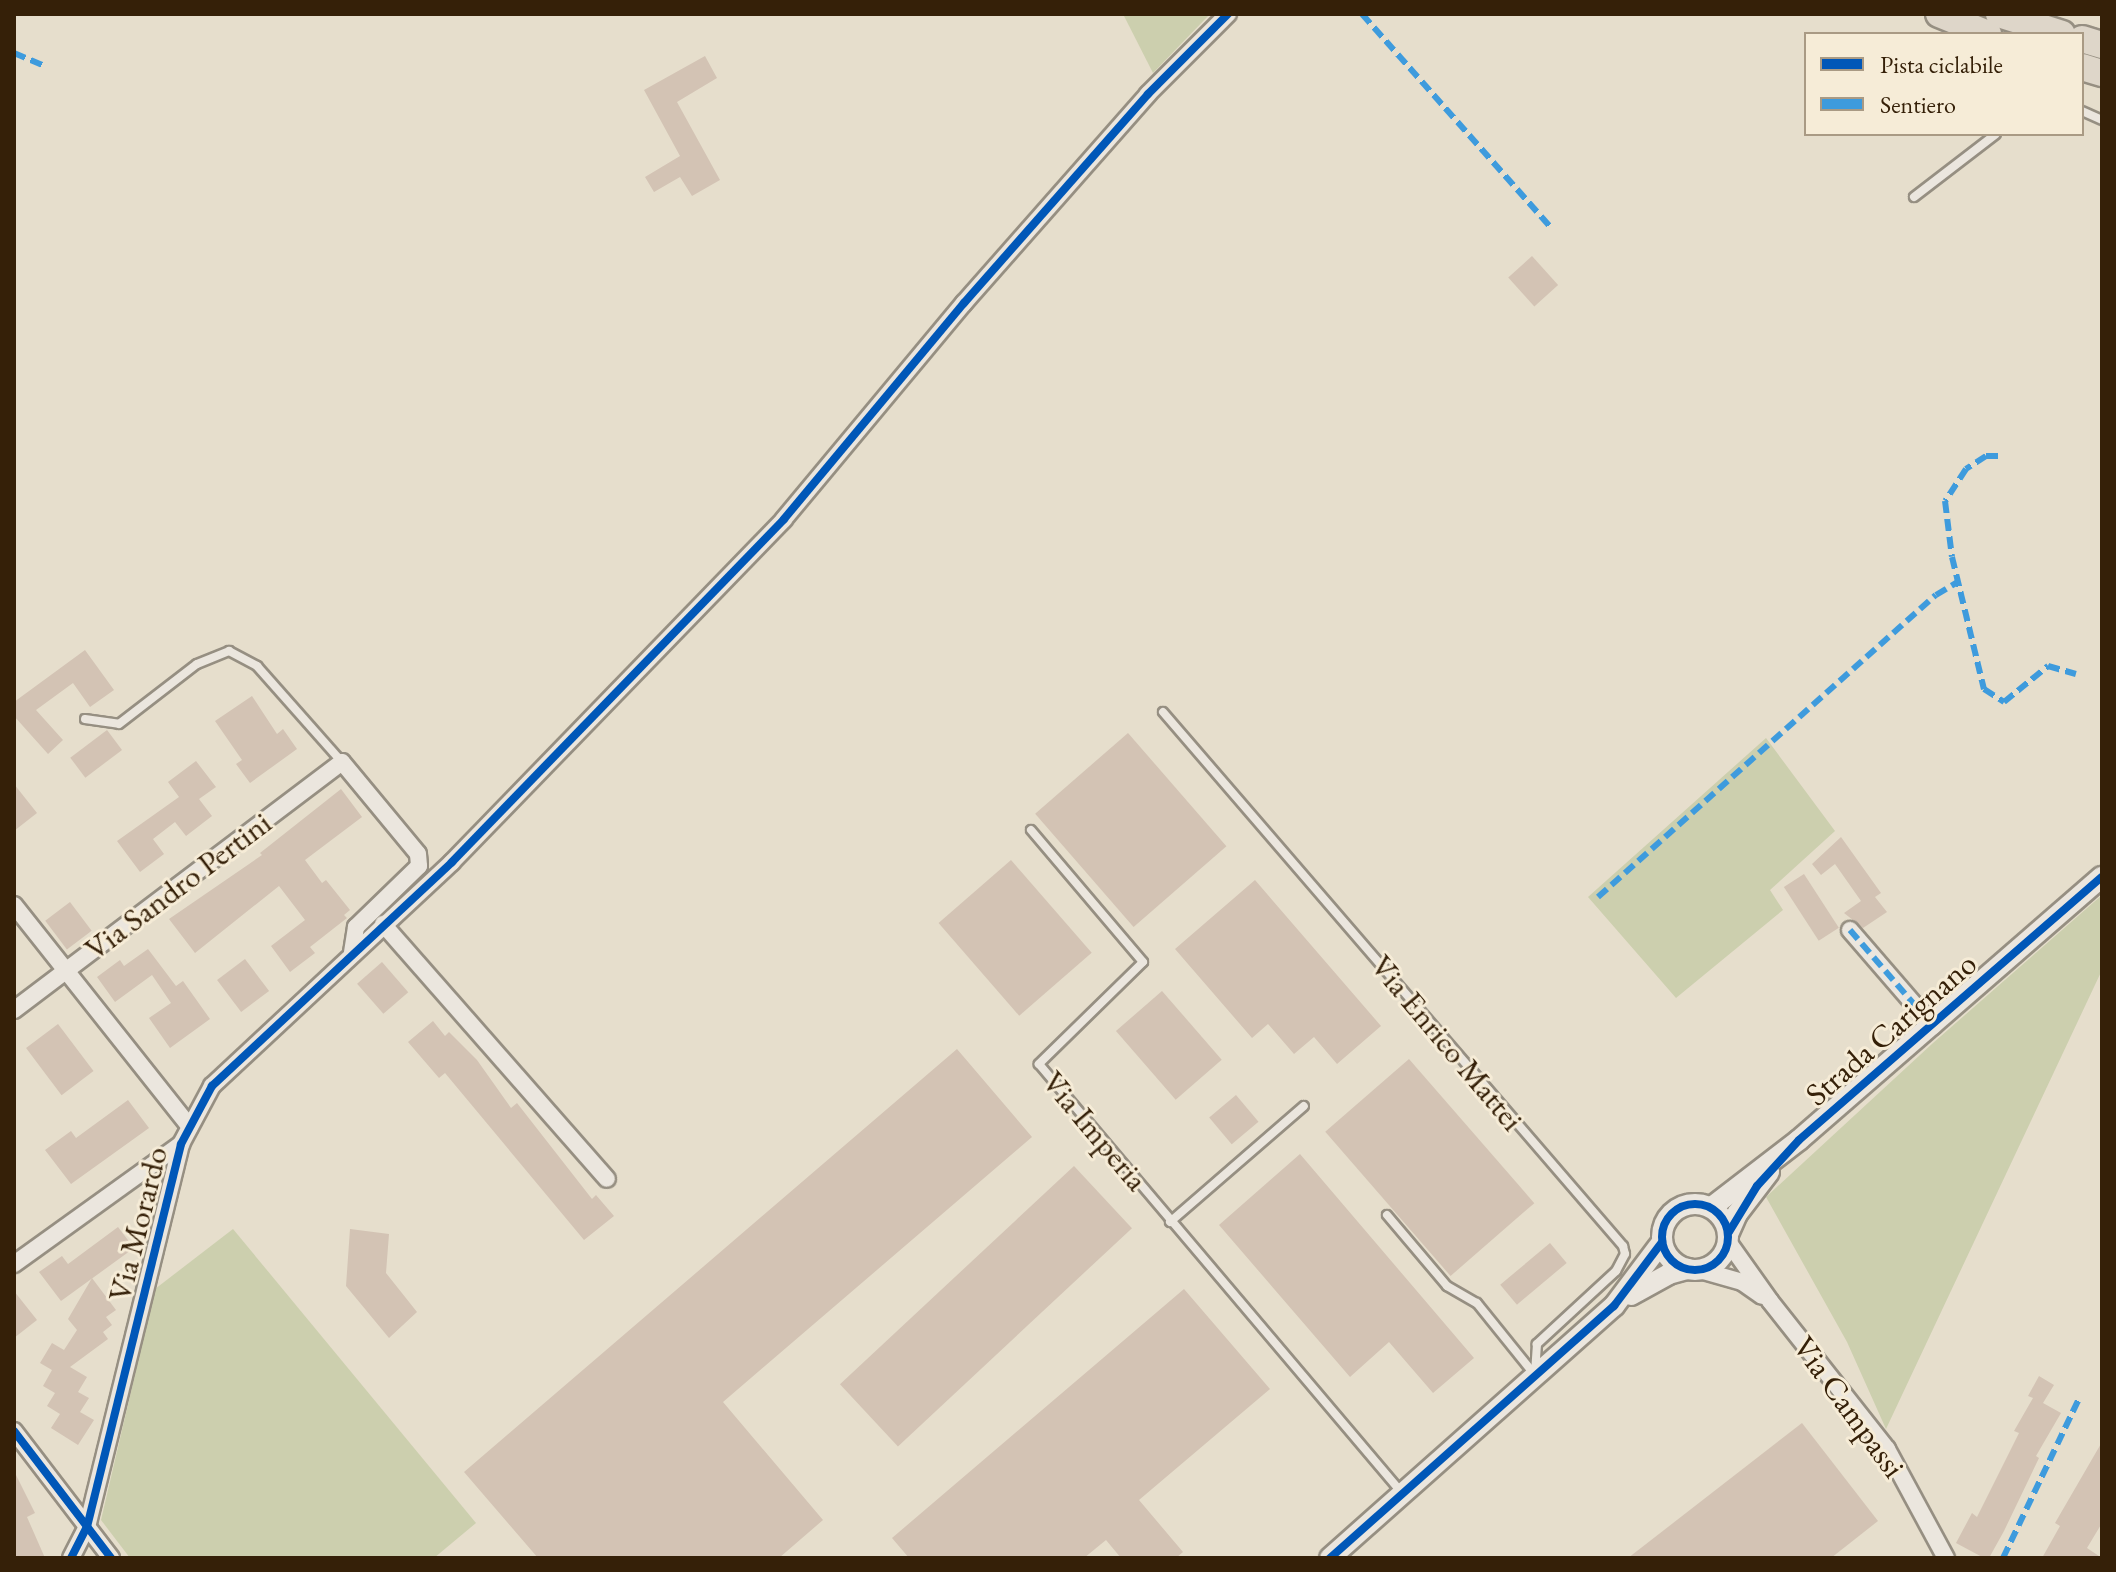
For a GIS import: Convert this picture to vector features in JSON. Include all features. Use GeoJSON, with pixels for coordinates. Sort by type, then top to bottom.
{"type":"FeatureCollection","features":[{"type":"Feature","properties":{"kind":"main road"},"geometry":{"type":"LineString","coordinates":[[1939,14],[1983,32]]}},
{"type":"Feature","properties":{"kind":"main road"},"geometry":{"type":"LineString","coordinates":[[1999,14],[2056,32]]}},
{"type":"Feature","properties":{"kind":"street","name":"Via Morardo"},"geometry":{"type":"LineString","coordinates":[[71,1558],[87,1527],[181,1144],[212,1086],[452,862],[784,519],[964,303],[1148,94],[1228,14]]}},
{"type":"Feature","properties":{"kind":"street","name":"Via Morardo"},"geometry":{"type":"LineString","coordinates":[[342,762],[418,854],[419,866],[356,927],[352,953]]}},
{"type":"Feature","properties":{"kind":"street","name":"Via Sandro Pertini"},"geometry":{"type":"LineString","coordinates":[[14,1010],[342,762]]}},
{"type":"Feature","properties":{"kind":"street","name":"Strada Carignano"},"geometry":{"type":"LineString","coordinates":[[1712,1207],[1799,1140],[2102,877]]}},
{"type":"Feature","properties":{"kind":"street"},"geometry":{"type":"LineString","coordinates":[[14,905],[190,1127]]}},
{"type":"Feature","properties":{"kind":"street"},"geometry":{"type":"LineString","coordinates":[[383,924],[607,1179]]}},
{"type":"Feature","properties":{"kind":"street"},"geometry":{"type":"LineString","coordinates":[[1850,930],[1933,1026]]}},
{"type":"Feature","properties":{"kind":"street","name":"Strada Carignano"},"geometry":{"type":"LineString","coordinates":[[1729,1238],[1757,1186],[1799,1140]]}},
{"type":"Feature","properties":{"kind":"street"},"geometry":{"type":"LineString","coordinates":[[14,1264],[181,1144]]}},
{"type":"Feature","properties":{"kind":"street"},"geometry":{"type":"LineString","coordinates":[[1330,1558],[1614,1306],[1669,1274],[1712,1266],[1729,1238],[1722,1216],[1712,1207],[1694,1203],[1677,1208],[1667,1218],[1662,1242],[1614,1306]]}},
{"type":"Feature","properties":{"kind":"street","name":"Via Campassi"},"geometry":{"type":"LineString","coordinates":[[1729,1238],[1770,1301],[1887,1449],[1946,1558]]}},
{"type":"Feature","properties":{"kind":"street"},"geometry":{"type":"LineString","coordinates":[[1662,1242],[1668,1257],[1693,1270]]}},
{"type":"Feature","properties":{"kind":"street","name":"Via Campassi"},"geometry":{"type":"LineString","coordinates":[[1693,1270],[1742,1282],[1770,1301]]}},
{"type":"Feature","properties":{"kind":"street"},"geometry":{"type":"LineString","coordinates":[[14,1431],[111,1558]]}},
{"type":"Feature","properties":{"kind":"lane"},"geometry":{"type":"LineString","coordinates":[[1914,197],[1993,136]]}},
{"type":"Feature","properties":{"kind":"lane"},"geometry":{"type":"LineString","coordinates":[[85,719],[119,724],[197,664],[229,651],[257,666],[342,762]]}},
{"type":"Feature","properties":{"kind":"lane","name":"Via Enrico Mattei"},"geometry":{"type":"LineString","coordinates":[[1163,712],[1623,1246],[1625,1254],[1616,1271],[1537,1344],[1535,1375]]}},
{"type":"Feature","properties":{"kind":"lane","name":"Via Imperia"},"geometry":{"type":"LineString","coordinates":[[1031,830],[1143,962],[1039,1064],[1402,1493]]}},
{"type":"Feature","properties":{"kind":"lane","name":"Via Imperia"},"geometry":{"type":"LineString","coordinates":[[1170,1222],[1304,1106]]}},
{"type":"Feature","properties":{"kind":"lane"},"geometry":{"type":"LineString","coordinates":[[1387,1215],[1447,1286],[1477,1303],[1535,1375]]}},
{"type":"Feature","properties":{"kind":"green space"},"geometry":{"type":"Polygon","coordinates":[[[1123,14],[1210,14],[1153,73],[1123,14]]]}},
{"type":"Feature","properties":{"kind":"green space"},"geometry":{"type":"Polygon","coordinates":[[[1766,738],[1835,831],[1770,890],[1783,910],[1676,998],[1588,897],[1766,738]]]}},
{"type":"Feature","properties":{"kind":"green space"},"geometry":{"type":"Polygon","coordinates":[[[2102,895],[2102,970],[1886,1429],[1847,1342],[1766,1197],[1933,1043],[2102,895]]]}},
{"type":"Feature","properties":{"kind":"green space"},"geometry":{"type":"Polygon","coordinates":[[[233,1229],[476,1523],[434,1558],[130,1558],[101,1520],[155,1289],[233,1229]]]}},
{"type":"Feature","properties":{"kind":"building"},"geometry":{"type":"Polygon","coordinates":[[[705,56],[717,78],[677,102],[720,180],[692,196],[680,177],[654,192],[645,177],[680,156],[644,90],[705,56]]]}},
{"type":"Feature","properties":{"kind":"building"},"geometry":{"type":"Polygon","coordinates":[[[1532,256],[1558,285],[1534,306],[1508,277],[1532,256]]]}},
{"type":"Feature","properties":{"kind":"building"},"geometry":{"type":"Polygon","coordinates":[[[85,650],[114,690],[90,707],[73,683],[36,710],[63,740],[48,754],[14,716],[14,702],[85,650]]]}},
{"type":"Feature","properties":{"kind":"building"},"geometry":{"type":"Polygon","coordinates":[[[252,696],[277,734],[283,729],[297,749],[250,783],[236,764],[242,760],[215,721],[252,696]]]}},
{"type":"Feature","properties":{"kind":"building"},"geometry":{"type":"Polygon","coordinates":[[[107,730],[122,750],[85,778],[70,758],[107,730]]]}},
{"type":"Feature","properties":{"kind":"building"},"geometry":{"type":"Polygon","coordinates":[[[1128,733],[1226,846],[1134,927],[1035,814],[1128,733]]]}},
{"type":"Feature","properties":{"kind":"building"},"geometry":{"type":"Polygon","coordinates":[[[196,761],[216,787],[199,799],[212,816],[186,836],[175,822],[153,839],[164,854],[140,872],[117,841],[179,797],[168,782],[196,761]]]}},
{"type":"Feature","properties":{"kind":"building"},"geometry":{"type":"Polygon","coordinates":[[[14,784],[37,813],[14,831],[14,784]]]}},
{"type":"Feature","properties":{"kind":"building"},"geometry":{"type":"Polygon","coordinates":[[[341,789],[362,817],[305,860],[322,883],[326,880],[350,910],[344,915],[347,918],[310,947],[315,953],[290,972],[271,946],[305,920],[279,886],[195,953],[169,919],[262,855],[260,853],[341,789]]]}},
{"type":"Feature","properties":{"kind":"building"},"geometry":{"type":"Polygon","coordinates":[[[1841,837],[1881,893],[1875,897],[1887,912],[1863,928],[1844,913],[1861,901],[1835,864],[1821,875],[1812,864],[1841,837]]]}},
{"type":"Feature","properties":{"kind":"building"},"geometry":{"type":"Polygon","coordinates":[[[1011,860],[1092,953],[1019,1016],[939,923],[1011,860]]]}},
{"type":"Feature","properties":{"kind":"building"},"geometry":{"type":"Polygon","coordinates":[[[1804,874],[1839,928],[1819,941],[1784,887],[1804,874]]]}},
{"type":"Feature","properties":{"kind":"building"},"geometry":{"type":"Polygon","coordinates":[[[1255,880],[1381,1026],[1337,1064],[1314,1037],[1294,1054],[1268,1024],[1252,1038],[1175,949],[1255,880]]]}},
{"type":"Feature","properties":{"kind":"building"},"geometry":{"type":"Polygon","coordinates":[[[70,902],[92,931],[67,949],[45,921],[70,902]]]}},
{"type":"Feature","properties":{"kind":"building"},"geometry":{"type":"Polygon","coordinates":[[[148,949],[176,986],[183,981],[210,1019],[170,1048],[149,1018],[171,1003],[152,975],[115,1002],[97,977],[120,960],[124,966],[148,949]]]}},
{"type":"Feature","properties":{"kind":"building"},"geometry":{"type":"Polygon","coordinates":[[[245,959],[269,991],[241,1012],[217,980],[245,959]]]}},
{"type":"Feature","properties":{"kind":"building"},"geometry":{"type":"Polygon","coordinates":[[[382,962],[408,992],[383,1014],[357,984],[382,962]]]}},
{"type":"Feature","properties":{"kind":"building"},"geometry":{"type":"Polygon","coordinates":[[[1162,991],[1222,1060],[1176,1100],[1116,1031],[1162,991]]]}},
{"type":"Feature","properties":{"kind":"building"},"geometry":{"type":"Polygon","coordinates":[[[433,1021],[445,1036],[449,1032],[477,1060],[511,1108],[517,1103],[592,1199],[596,1195],[614,1216],[584,1240],[445,1073],[439,1078],[408,1042],[433,1021]]]}},
{"type":"Feature","properties":{"kind":"building"},"geometry":{"type":"Polygon","coordinates":[[[58,1024],[94,1071],[62,1095],[26,1048],[58,1024]]]}},
{"type":"Feature","properties":{"kind":"building"},"geometry":{"type":"Polygon","coordinates":[[[957,1049],[1032,1137],[723,1402],[823,1520],[779,1558],[538,1558],[464,1472],[957,1049]]]}},
{"type":"Feature","properties":{"kind":"building"},"geometry":{"type":"Polygon","coordinates":[[[1409,1059],[1534,1203],[1451,1276],[1325,1132],[1409,1059]]]}},
{"type":"Feature","properties":{"kind":"building"},"geometry":{"type":"Polygon","coordinates":[[[1236,1095],[1258,1122],[1232,1144],[1209,1117],[1236,1095]]]}},
{"type":"Feature","properties":{"kind":"building"},"geometry":{"type":"Polygon","coordinates":[[[128,1100],[149,1128],[71,1184],[45,1150],[71,1131],[76,1138],[128,1100]]]}},
{"type":"Feature","properties":{"kind":"building"},"geometry":{"type":"Polygon","coordinates":[[[1300,1154],[1474,1358],[1433,1393],[1389,1342],[1350,1377],[1219,1225],[1300,1154]]]}},
{"type":"Feature","properties":{"kind":"building"},"geometry":{"type":"Polygon","coordinates":[[[1074,1166],[1132,1228],[898,1446],[840,1384],[1074,1166]]]}},
{"type":"Feature","properties":{"kind":"building"},"geometry":{"type":"Polygon","coordinates":[[[118,1227],[134,1248],[61,1301],[39,1272],[62,1256],[68,1264],[118,1227]]]}},
{"type":"Feature","properties":{"kind":"building"},"geometry":{"type":"Polygon","coordinates":[[[350,1229],[389,1234],[386,1273],[417,1312],[389,1338],[346,1286],[350,1229]]]}},
{"type":"Feature","properties":{"kind":"building"},"geometry":{"type":"Polygon","coordinates":[[[1550,1243],[1567,1263],[1517,1305],[1500,1285],[1550,1243]]]}},
{"type":"Feature","properties":{"kind":"building"},"geometry":{"type":"Polygon","coordinates":[[[92,1278],[116,1310],[106,1317],[112,1325],[103,1332],[108,1339],[70,1367],[87,1377],[78,1392],[89,1398],[80,1412],[94,1420],[78,1445],[51,1428],[60,1414],[47,1406],[55,1393],[43,1386],[52,1370],[40,1363],[52,1343],[64,1350],[77,1330],[68,1319],[92,1278]]]}},
{"type":"Feature","properties":{"kind":"building"},"geometry":{"type":"Polygon","coordinates":[[[1184,1289],[1270,1389],[1139,1500],[1183,1552],[1176,1558],[1121,1558],[1106,1540],[1084,1558],[909,1558],[892,1538],[1184,1289]]]}},
{"type":"Feature","properties":{"kind":"building"},"geometry":{"type":"Polygon","coordinates":[[[14,1291],[37,1320],[14,1338],[14,1291]]]}},
{"type":"Feature","properties":{"kind":"building"},"geometry":{"type":"Polygon","coordinates":[[[2039,1376],[2054,1385],[2043,1403],[2061,1413],[2036,1456],[2039,1458],[2004,1531],[1989,1558],[1984,1558],[1956,1543],[1972,1513],[1977,1517],[2019,1433],[2014,1431],[2033,1398],[2028,1396],[2039,1376]]]}},
{"type":"Feature","properties":{"kind":"building"},"geometry":{"type":"Polygon","coordinates":[[[1802,1423],[1878,1521],[1831,1558],[1628,1558],[1802,1423]]]}},
{"type":"Feature","properties":{"kind":"building"},"geometry":{"type":"Polygon","coordinates":[[[2102,1442],[2102,1523],[2087,1548],[2102,1558],[2042,1558],[2060,1526],[2055,1523],[2102,1442]]]}},
{"type":"Feature","properties":{"kind":"building"},"geometry":{"type":"Polygon","coordinates":[[[14,1471],[35,1513],[27,1517],[45,1558],[14,1558],[14,1471]]]}},
{"type":"Feature","properties":{"kind":"marked path"},"geometry":{"type":"LineString","coordinates":[[1362,14],[1551,228]]}},
{"type":"Feature","properties":{"kind":"marked path"},"geometry":{"type":"LineString","coordinates":[[14,53],[45,66]]}},
{"type":"Feature","properties":{"kind":"marked path"},"geometry":{"type":"LineString","coordinates":[[1998,456],[1986,456],[1966,469],[1945,501],[1952,557],[1984,689],[2004,702],[2048,666],[2076,674]]}},
{"type":"Feature","properties":{"kind":"marked path"},"geometry":{"type":"LineString","coordinates":[[1598,897],[1936,595],[1958,582]]}},
{"type":"Feature","properties":{"kind":"marked path"},"geometry":{"type":"LineString","coordinates":[[1850,930],[1933,1026]]}},
{"type":"Feature","properties":{"kind":"marked path"},"geometry":{"type":"LineString","coordinates":[[2003,1558],[2079,1399]]}},
{"type":"Feature","properties":{"kind":"cycle path"},"geometry":{"type":"LineString","coordinates":[[71,1558],[87,1527],[181,1144],[212,1086],[452,862],[784,519],[964,303],[1148,94],[1228,14]]}},
{"type":"Feature","properties":{"kind":"cycle path"},"geometry":{"type":"LineString","coordinates":[[1729,1232],[1757,1186],[1799,1140],[2102,877]]}},
{"type":"Feature","properties":{"kind":"cycle path"},"geometry":{"type":"LineString","coordinates":[[1701,1204],[1719,1213],[1726,1224],[1728,1237],[1726,1250],[1719,1261],[1708,1268],[1689,1270],[1671,1261],[1664,1250],[1662,1231],[1671,1213],[1682,1206],[1701,1204]]}},
{"type":"Feature","properties":{"kind":"cycle path"},"geometry":{"type":"LineString","coordinates":[[1330,1558],[1614,1306],[1662,1242]]}},
{"type":"Feature","properties":{"kind":"cycle path"},"geometry":{"type":"LineString","coordinates":[[14,1431],[111,1558]]}}]}
